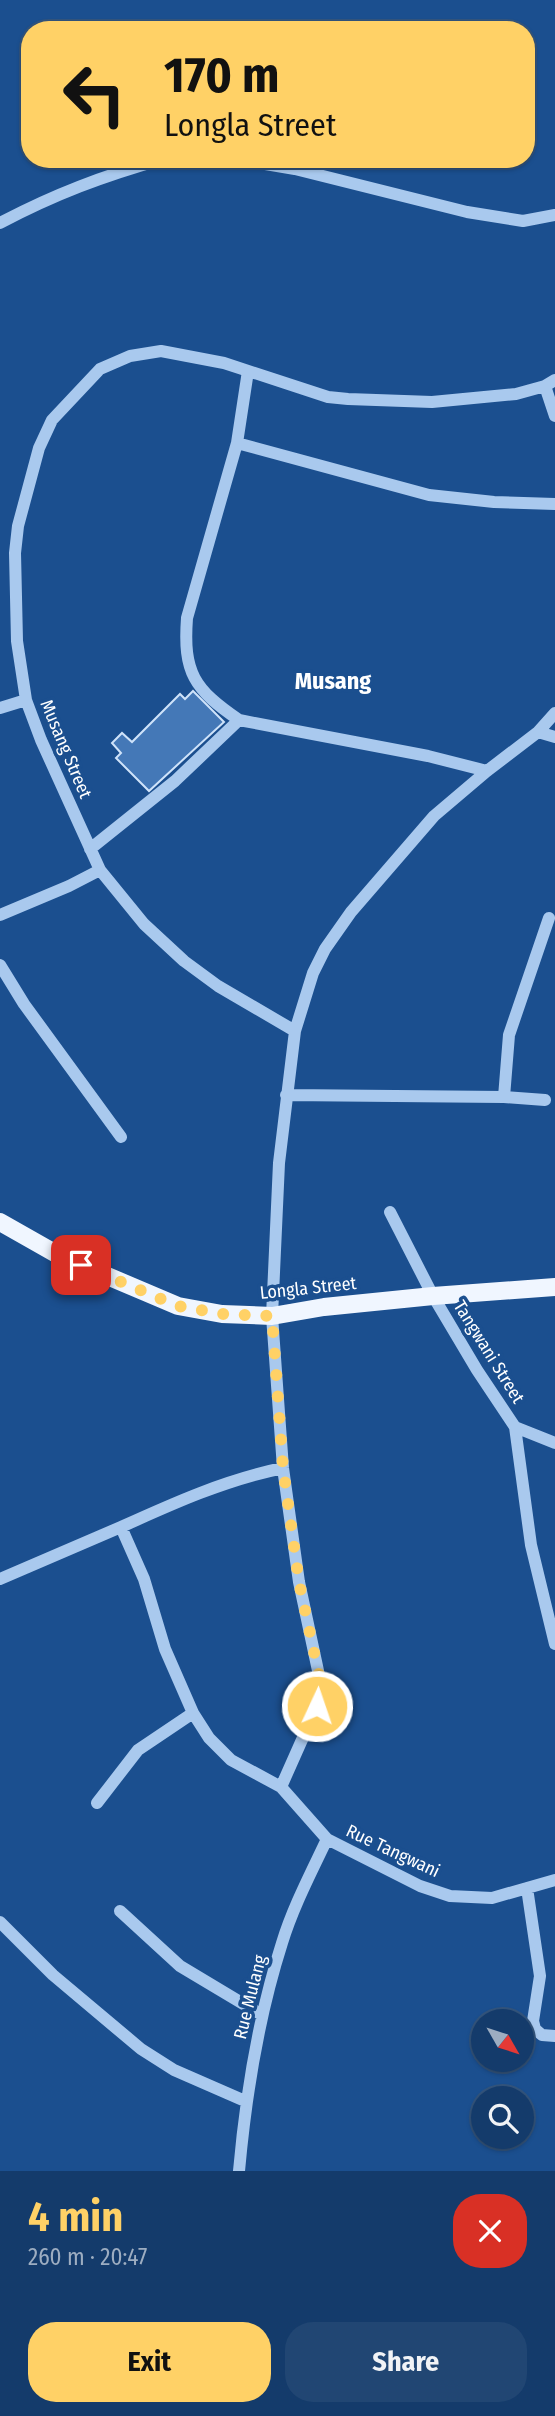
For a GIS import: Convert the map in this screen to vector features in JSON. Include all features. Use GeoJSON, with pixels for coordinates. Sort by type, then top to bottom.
{"type":"FeatureCollection","features":[{"type":"Feature","properties":{"kind":"main road","name":"Longla Street"},"geometry":{"type":"LineString","coordinates":[[0,1223],[60,1256],[178,1306],[222,1314],[272,1316],[324,1307],[555,1287]]}},
{"type":"Feature","properties":{"kind":"street"},"geometry":{"type":"LineString","coordinates":[[0,223],[62,192],[130,168]]}},
{"type":"Feature","properties":{"kind":"street"},"geometry":{"type":"LineString","coordinates":[[289,168],[467,212],[523,221],[555,215]]}},
{"type":"Feature","properties":{"kind":"street","name":"Musang Street"},"geometry":{"type":"LineString","coordinates":[[295,1031],[218,986],[184,961],[144,924],[100,870],[41,740],[26,700],[17,641],[15,552],[18,526],[39,448],[51,420],[100,369],[130,356],[161,351],[224,363],[328,397],[348,399],[432,402],[516,394],[550,383]]}},
{"type":"Feature","properties":{"kind":"street"},"geometry":{"type":"LineString","coordinates":[[248,371],[237,443],[187,618],[187,665],[195,682],[223,709],[239,720],[428,756],[487,771]]}},
{"type":"Feature","properties":{"kind":"street"},"geometry":{"type":"LineString","coordinates":[[550,383],[555,416]]}},
{"type":"Feature","properties":{"kind":"street"},"geometry":{"type":"LineString","coordinates":[[237,443],[429,495],[494,502],[555,504]]}},
{"type":"Feature","properties":{"kind":"street"},"geometry":{"type":"LineString","coordinates":[[0,708],[26,700]]}},
{"type":"Feature","properties":{"kind":"street"},"geometry":{"type":"LineString","coordinates":[[281,1787],[317,1706],[320,1680],[299,1582],[283,1468],[272,1316],[279,1163],[295,1031],[313,973],[325,949],[351,912],[434,816],[538,732],[555,713]]}},
{"type":"Feature","properties":{"kind":"street"},"geometry":{"type":"LineString","coordinates":[[90,849],[175,781],[239,720]]}},
{"type":"Feature","properties":{"kind":"street"},"geometry":{"type":"LineString","coordinates":[[538,732],[555,737]]}},
{"type":"Feature","properties":{"kind":"street"},"geometry":{"type":"LineString","coordinates":[[0,915],[100,870]]}},
{"type":"Feature","properties":{"kind":"street"},"geometry":{"type":"LineString","coordinates":[[504,1097],[509,1035],[548,918]]}},
{"type":"Feature","properties":{"kind":"street"},"geometry":{"type":"LineString","coordinates":[[0,965],[24,1004],[121,1137]]}},
{"type":"Feature","properties":{"kind":"street"},"geometry":{"type":"LineString","coordinates":[[286,1096],[504,1097],[545,1100]]}},
{"type":"Feature","properties":{"kind":"street","name":"Tangwani Street"},"geometry":{"type":"LineString","coordinates":[[390,1212],[433,1296],[515,1427],[531,1545],[555,1644]]}},
{"type":"Feature","properties":{"kind":"street"},"geometry":{"type":"LineString","coordinates":[[515,1427],[555,1443]]}},
{"type":"Feature","properties":{"kind":"street"},"geometry":{"type":"LineString","coordinates":[[0,1579],[200,1491],[253,1474],[283,1468]]}},
{"type":"Feature","properties":{"kind":"street"},"geometry":{"type":"LineString","coordinates":[[121,1527],[144,1579],[165,1649],[193,1713],[209,1738],[231,1759],[281,1787],[327,1839]]}},
{"type":"Feature","properties":{"kind":"street"},"geometry":{"type":"LineString","coordinates":[[97,1803],[138,1750],[193,1713]]}},
{"type":"Feature","properties":{"kind":"street","name":"Rue Tangwani"},"geometry":{"type":"LineString","coordinates":[[327,1839],[420,1886],[450,1896],[492,1898],[555,1880]]}},
{"type":"Feature","properties":{"kind":"street","name":"Rue Mulang"},"geometry":{"type":"LineString","coordinates":[[239,2171],[245,2101],[261,2015],[282,1941],[327,1839]]}},
{"type":"Feature","properties":{"kind":"street"},"geometry":{"type":"LineString","coordinates":[[527,1888],[540,1976],[533,2021],[542,2035],[555,2036]]}},
{"type":"Feature","properties":{"kind":"street"},"geometry":{"type":"LineString","coordinates":[[120,1911],[180,1966],[261,2015]]}},
{"type":"Feature","properties":{"kind":"street"},"geometry":{"type":"LineString","coordinates":[[0,1922],[53,1975],[141,2049],[174,2070],[245,2101]]}},
{"type":"Feature","properties":{"kind":"building"},"geometry":{"type":"Polygon","coordinates":[[[193,691],[224,722],[149,791],[116,758],[121,753],[112,743],[122,733],[132,742],[180,694],[185,699],[193,691]]]}},
{"type":"Feature","properties":{"kind":"district","name":"Musang"},"geometry":{"type":"Point","coordinates":[333,681]}},
{"type":"Feature","properties":{"kind":"route"},"geometry":{"type":"LineString","coordinates":[[81,1265],[178,1306],[222,1314],[272,1316],[283,1468],[299,1582],[320,1680],[317,1706]]}}]}
